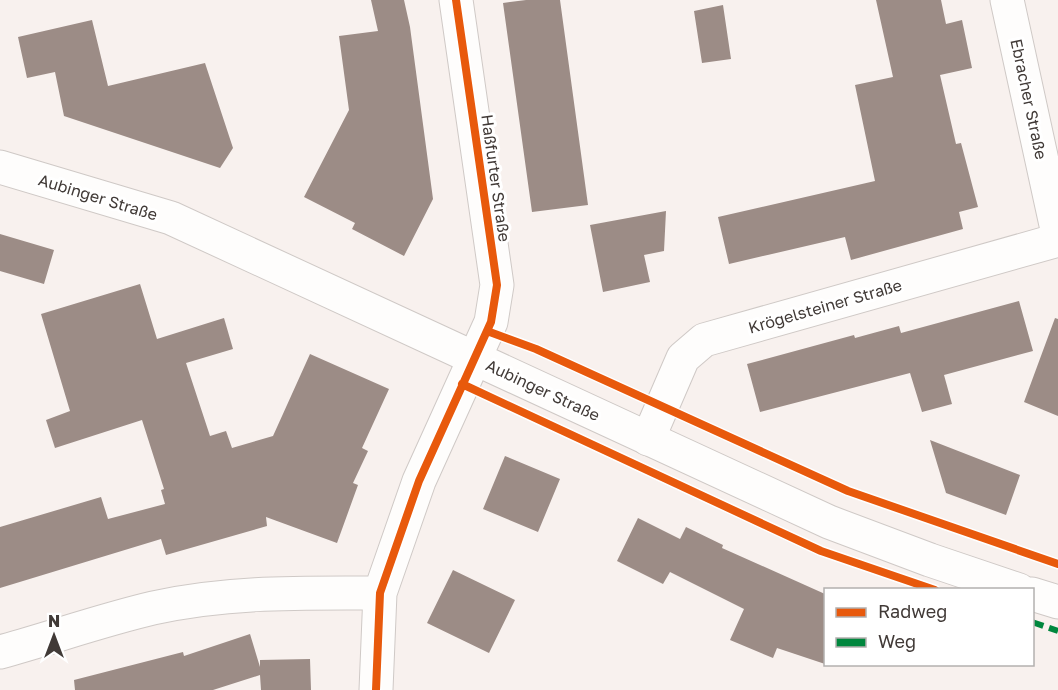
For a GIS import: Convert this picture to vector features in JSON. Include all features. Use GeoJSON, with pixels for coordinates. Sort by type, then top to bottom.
{"type":"FeatureCollection","features":[{"type":"Feature","properties":{"kind":"street","name":"Haßfurter Straße"},"geometry":{"type":"LineString","coordinates":[[376,690],[380,592],[419,481],[491,322],[497,285],[456,0]]}},
{"type":"Feature","properties":{"kind":"street","name":"Ebracher Straße"},"geometry":{"type":"LineString","coordinates":[[1007,0],[1058,234]]}},
{"type":"Feature","properties":{"kind":"street","name":"Aubinger Straße"},"geometry":{"type":"LineString","coordinates":[[0,167],[171,218],[828,522],[1013,588]]}},
{"type":"Feature","properties":{"kind":"street","name":"Krögelsteiner Straße"},"geometry":{"type":"LineString","coordinates":[[648,439],[683,358],[704,340],[1058,240]]}},
{"type":"Feature","properties":{"kind":"street"},"geometry":{"type":"LineString","coordinates":[[0,652],[153,608],[211,598],[270,592],[380,592]]}},
{"type":"Feature","properties":{"kind":"street"},"geometry":{"type":"LineString","coordinates":[[1034,595],[1058,602]]}},
{"type":"Feature","properties":{"kind":"building"},"geometry":{"type":"Polygon","coordinates":[[[371,0],[404,0],[410,27],[433,199],[404,256],[352,229],[355,223],[304,197],[349,110],[339,36],[378,31],[371,0]]]}},
{"type":"Feature","properties":{"kind":"building"},"geometry":{"type":"Polygon","coordinates":[[[560,0],[588,205],[532,212],[503,3],[560,0]]]}},
{"type":"Feature","properties":{"kind":"building"},"geometry":{"type":"Polygon","coordinates":[[[876,0],[941,0],[946,24],[962,20],[972,68],[940,75],[956,144],[961,143],[978,207],[959,212],[963,229],[851,260],[845,237],[729,264],[718,217],[875,181],[855,85],[893,77],[876,0]]]}},
{"type":"Feature","properties":{"kind":"building"},"geometry":{"type":"Polygon","coordinates":[[[723,5],[731,59],[702,63],[694,11],[723,5]]]}},
{"type":"Feature","properties":{"kind":"building"},"geometry":{"type":"Polygon","coordinates":[[[92,20],[108,86],[205,63],[233,148],[220,168],[64,116],[55,72],[27,78],[18,37],[92,20]]]}},
{"type":"Feature","properties":{"kind":"building"},"geometry":{"type":"Polygon","coordinates":[[[666,211],[664,251],[644,255],[650,282],[603,292],[590,225],[666,211]]]}},
{"type":"Feature","properties":{"kind":"building"},"geometry":{"type":"Polygon","coordinates":[[[0,234],[54,250],[44,284],[0,271],[0,234]]]}},
{"type":"Feature","properties":{"kind":"building"},"geometry":{"type":"Polygon","coordinates":[[[140,284],[157,339],[224,318],[233,349],[186,363],[210,436],[226,431],[232,448],[273,436],[310,354],[389,389],[362,448],[368,451],[353,483],[358,485],[337,543],[266,517],[267,526],[166,555],[161,539],[0,588],[0,527],[101,497],[108,519],[165,504],[161,490],[164,489],[142,420],[55,448],[46,420],[70,411],[41,314],[140,284]]]}},
{"type":"Feature","properties":{"kind":"building"},"geometry":{"type":"Polygon","coordinates":[[[1019,301],[1033,351],[944,375],[952,404],[922,412],[910,373],[760,412],[747,364],[854,335],[855,338],[899,326],[901,333],[1019,301]]]}},
{"type":"Feature","properties":{"kind":"building"},"geometry":{"type":"Polygon","coordinates":[[[1055,318],[1058,319],[1058,416],[1024,402],[1055,318]]]}},
{"type":"Feature","properties":{"kind":"building"},"geometry":{"type":"Polygon","coordinates":[[[930,440],[1020,475],[1006,515],[946,493],[930,440]]]}},
{"type":"Feature","properties":{"kind":"building"},"geometry":{"type":"Polygon","coordinates":[[[505,456],[560,479],[538,532],[483,509],[505,456]]]}},
{"type":"Feature","properties":{"kind":"building"},"geometry":{"type":"Polygon","coordinates":[[[638,518],[680,539],[686,527],[723,545],[722,548],[824,594],[824,664],[777,648],[773,658],[730,640],[744,609],[670,572],[663,584],[617,561],[638,518]]]}},
{"type":"Feature","properties":{"kind":"building"},"geometry":{"type":"Polygon","coordinates":[[[453,570],[515,600],[489,653],[427,623],[453,570]]]}},
{"type":"Feature","properties":{"kind":"building"},"geometry":{"type":"Polygon","coordinates":[[[250,634],[260,667],[260,660],[310,659],[311,690],[261,690],[260,675],[213,690],[75,690],[74,680],[183,652],[184,656],[250,634]]]}},
{"type":"Feature","properties":{"kind":"marked path"},"geometry":{"type":"LineString","coordinates":[[1034,623],[1058,631]]}},
{"type":"Feature","properties":{"kind":"cycle path"},"geometry":{"type":"LineString","coordinates":[[376,690],[380,593],[419,481],[491,322],[497,285],[456,0]]}},
{"type":"Feature","properties":{"kind":"cycle path"},"geometry":{"type":"LineString","coordinates":[[487,331],[536,349],[848,491],[1058,564]]}},
{"type":"Feature","properties":{"kind":"cycle path"},"geometry":{"type":"LineString","coordinates":[[462,384],[821,551],[929,588]]}}]}
